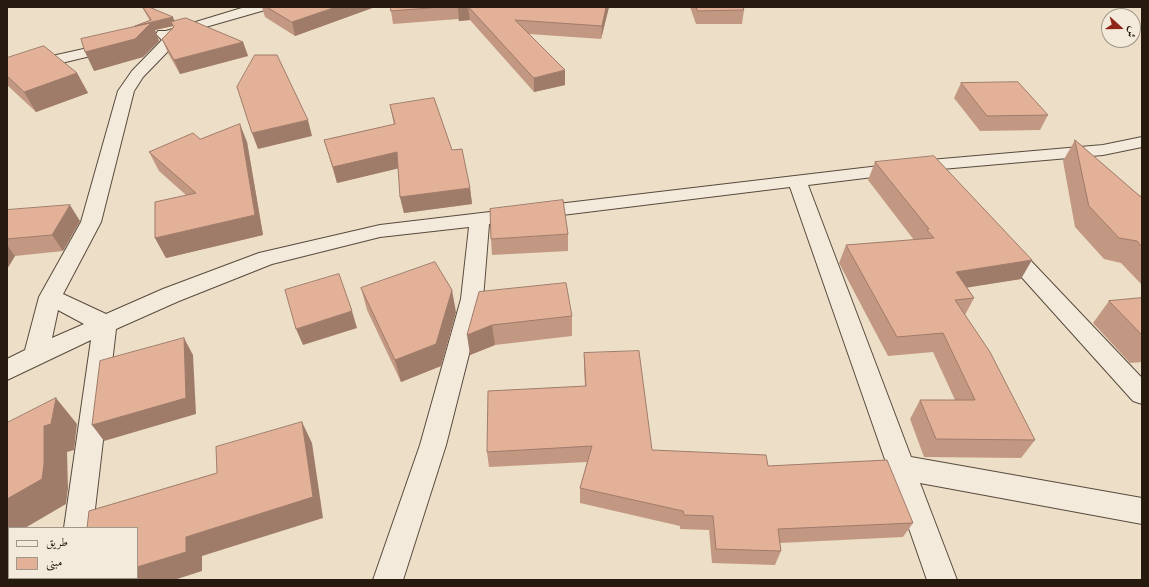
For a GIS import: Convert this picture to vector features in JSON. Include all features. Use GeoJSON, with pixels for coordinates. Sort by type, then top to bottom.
{"type":"FeatureCollection","features":[{"type":"Feature","properties":{"kind":"street"},"geometry":{"type":"LineString","coordinates":[[36,355],[50,297],[91,222],[126,91],[137,74],[171,40],[156,36],[260,7]]}},
{"type":"Feature","properties":{"kind":"street"},"geometry":{"type":"LineString","coordinates":[[7,71],[126,43]]}},
{"type":"Feature","properties":{"kind":"street"},"geometry":{"type":"LineString","coordinates":[[7,370],[36,355],[171,295],[266,258],[380,231],[930,165],[1103,150],[1142,142]]}},
{"type":"Feature","properties":{"kind":"street"},"geometry":{"type":"LineString","coordinates":[[1068,153],[1085,168]]}},
{"type":"Feature","properties":{"kind":"street"},"geometry":{"type":"LineString","coordinates":[[930,165],[946,182]]}},
{"type":"Feature","properties":{"kind":"street"},"geometry":{"type":"LineString","coordinates":[[797,181],[942,580]]}},
{"type":"Feature","properties":{"kind":"street"},"geometry":{"type":"LineString","coordinates":[[388,580],[433,445],[472,299],[480,219]]}},
{"type":"Feature","properties":{"kind":"street"},"geometry":{"type":"LineString","coordinates":[[994,234],[1142,394]]}},
{"type":"Feature","properties":{"kind":"street"},"geometry":{"type":"LineString","coordinates":[[50,297],[105,324]]}},
{"type":"Feature","properties":{"kind":"street"},"geometry":{"type":"LineString","coordinates":[[78,526],[105,324]]}},
{"type":"Feature","properties":{"kind":"street"},"geometry":{"type":"LineString","coordinates":[[901,467],[1142,511]]}},
{"type":"Feature","properties":{"kind":"building"},"geometry":{"type":"Polygon","coordinates":[[[143,7],[149,7],[173,17],[135,26],[151,20],[143,7]]]}},
{"type":"Feature","properties":{"kind":"building"},"geometry":{"type":"Polygon","coordinates":[[[267,7],[336,7],[292,22],[267,7]]]}},
{"type":"Feature","properties":{"kind":"building"},"geometry":{"type":"Polygon","coordinates":[[[391,7],[442,7],[391,11],[391,7]]]}},
{"type":"Feature","properties":{"kind":"building"},"geometry":{"type":"Polygon","coordinates":[[[469,7],[606,7],[602,26],[515,20],[565,70],[534,78],[469,7]]]}},
{"type":"Feature","properties":{"kind":"building"},"geometry":{"type":"Polygon","coordinates":[[[696,7],[743,7],[744,10],[698,11],[696,7]]]}},
{"type":"Feature","properties":{"kind":"building"},"geometry":{"type":"Polygon","coordinates":[[[186,18],[243,42],[174,60],[162,39],[174,27],[171,22],[186,18]]]}},
{"type":"Feature","properties":{"kind":"building"},"geometry":{"type":"Polygon","coordinates":[[[151,23],[135,39],[85,52],[81,39],[151,23]]]}},
{"type":"Feature","properties":{"kind":"building"},"geometry":{"type":"Polygon","coordinates":[[[44,46],[77,73],[24,92],[7,76],[7,58],[44,46]]]}},
{"type":"Feature","properties":{"kind":"building"},"geometry":{"type":"Polygon","coordinates":[[[255,55],[277,55],[308,120],[252,133],[237,87],[255,55]]]}},
{"type":"Feature","properties":{"kind":"building"},"geometry":{"type":"Polygon","coordinates":[[[1018,82],[1048,115],[987,116],[961,83],[1018,82]]]}},
{"type":"Feature","properties":{"kind":"building"},"geometry":{"type":"Polygon","coordinates":[[[434,98],[452,150],[462,149],[470,188],[400,197],[397,152],[333,167],[324,140],[395,124],[390,105],[434,98]]]}},
{"type":"Feature","properties":{"kind":"building"},"geometry":{"type":"Polygon","coordinates":[[[240,124],[255,215],[155,238],[155,202],[196,193],[149,152],[193,133],[200,139],[240,124]]]}},
{"type":"Feature","properties":{"kind":"building"},"geometry":{"type":"Polygon","coordinates":[[[1075,140],[1142,198],[1142,247],[1137,241],[1119,238],[1089,206],[1075,140]]]}},
{"type":"Feature","properties":{"kind":"building"},"geometry":{"type":"Polygon","coordinates":[[[934,156],[1032,260],[956,272],[974,298],[955,300],[990,352],[1035,440],[936,439],[920,400],[975,400],[943,333],[897,337],[846,245],[934,238],[927,230],[929,229],[875,162],[934,156]]]}},
{"type":"Feature","properties":{"kind":"building"},"geometry":{"type":"Polygon","coordinates":[[[563,200],[568,234],[491,239],[490,209],[563,200]]]}},
{"type":"Feature","properties":{"kind":"building"},"geometry":{"type":"Polygon","coordinates":[[[70,205],[52,235],[7,239],[7,210],[70,205]]]}},
{"type":"Feature","properties":{"kind":"building"},"geometry":{"type":"Polygon","coordinates":[[[435,262],[452,290],[436,344],[395,360],[361,288],[435,262]]]}},
{"type":"Feature","properties":{"kind":"building"},"geometry":{"type":"Polygon","coordinates":[[[339,274],[352,311],[296,329],[285,290],[339,274]]]}},
{"type":"Feature","properties":{"kind":"building"},"geometry":{"type":"Polygon","coordinates":[[[566,283],[572,316],[492,325],[467,335],[479,292],[566,283]]]}},
{"type":"Feature","properties":{"kind":"building"},"geometry":{"type":"Polygon","coordinates":[[[1142,298],[1142,335],[1109,301],[1142,298]]]}},
{"type":"Feature","properties":{"kind":"building"},"geometry":{"type":"Polygon","coordinates":[[[184,338],[186,398],[92,425],[100,361],[184,338]]]}},
{"type":"Feature","properties":{"kind":"building"},"geometry":{"type":"Polygon","coordinates":[[[639,351],[652,450],[766,455],[768,466],[887,460],[913,523],[778,529],[781,551],[716,549],[713,516],[684,515],[683,511],[580,488],[592,446],[487,452],[488,391],[586,386],[584,353],[639,351]]]}},
{"type":"Feature","properties":{"kind":"building"},"geometry":{"type":"Polygon","coordinates":[[[56,398],[51,424],[44,426],[44,464],[42,479],[7,499],[7,423],[56,398]]]}},
{"type":"Feature","properties":{"kind":"building"},"geometry":{"type":"Polygon","coordinates":[[[302,422],[313,497],[186,537],[186,552],[138,567],[138,527],[87,527],[89,511],[217,473],[216,447],[302,422]]]}},
{"type":"Feature","properties":{"kind":"building"},"geometry":{"type":"Polygon","coordinates":[[[82,579],[100,579],[97,580],[82,579]]]}}]}
